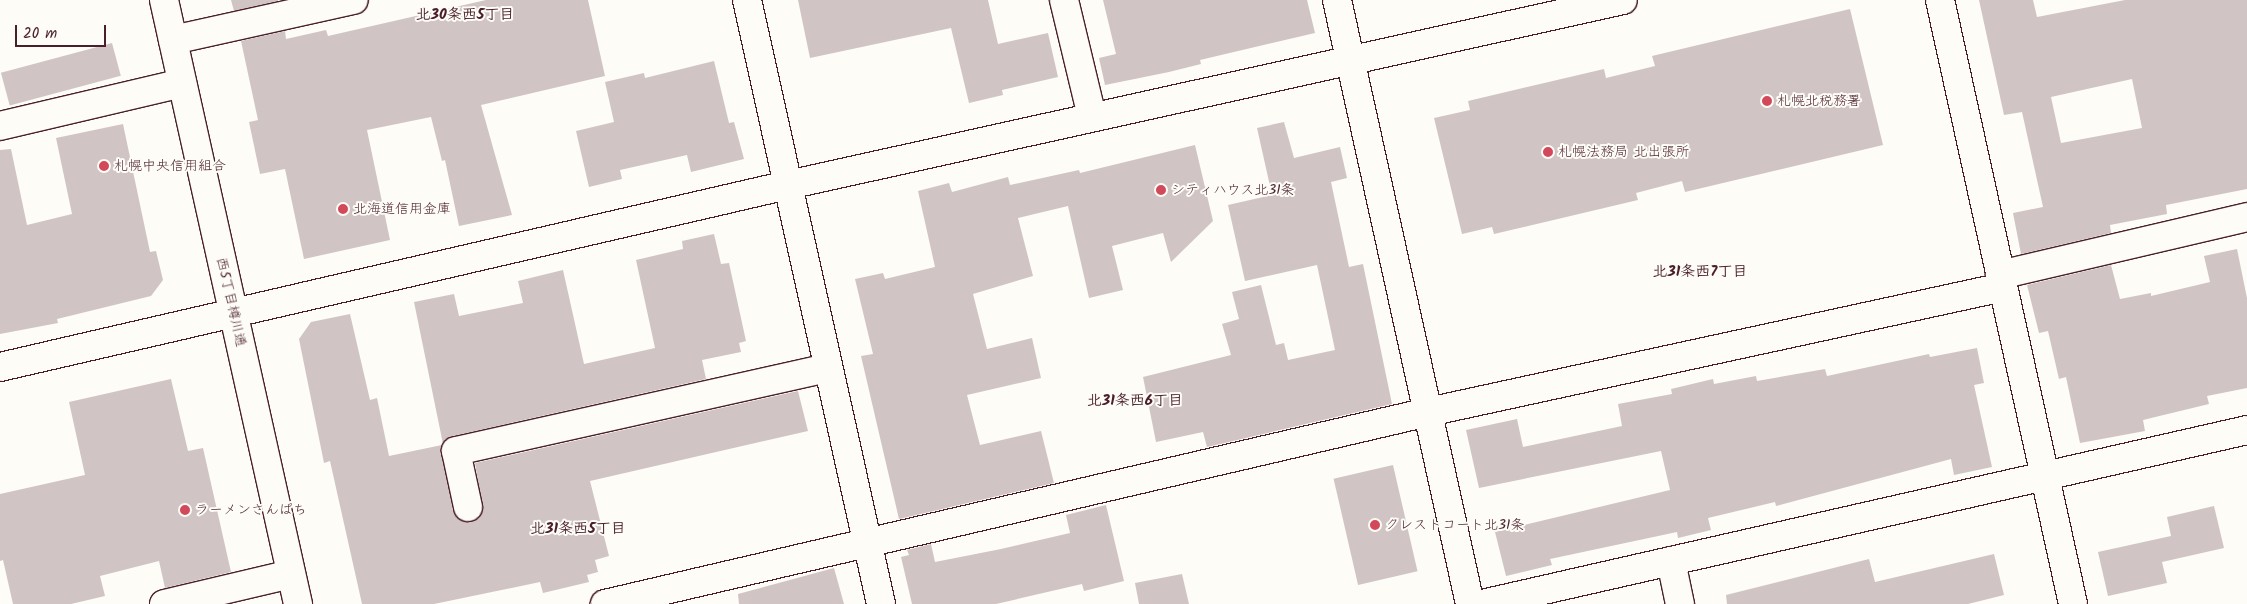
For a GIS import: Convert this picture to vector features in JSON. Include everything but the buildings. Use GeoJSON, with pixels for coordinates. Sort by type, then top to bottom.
{"type":"FeatureCollection","features":[{"type":"Feature","properties":{"kind":"street","name":"西5丁目樽川通"},"geometry":{"type":"LineString","coordinates":[[164,0],[298,604]]}},
{"type":"Feature","properties":{"kind":"street"},"geometry":{"type":"LineString","coordinates":[[173,40],[354,0]]}},
{"type":"Feature","properties":{"kind":"street"},"geometry":{"type":"LineString","coordinates":[[747,0],[881,604]]}},
{"type":"Feature","properties":{"kind":"street"},"geometry":{"type":"LineString","coordinates":[[1064,0],[1092,117]]}},
{"type":"Feature","properties":{"kind":"street"},"geometry":{"type":"LineString","coordinates":[[1337,0],[1470,604]]}},
{"type":"Feature","properties":{"kind":"street"},"geometry":{"type":"LineString","coordinates":[[0,368],[788,185],[1350,58],[1623,0]]}},
{"type":"Feature","properties":{"kind":"street"},"geometry":{"type":"LineString","coordinates":[[1940,0],[2073,604]]}},
{"type":"Feature","properties":{"kind":"street"},"geometry":{"type":"LineString","coordinates":[[0,126],[182,83]]}},
{"type":"Feature","properties":{"kind":"street"},"geometry":{"type":"LineString","coordinates":[[605,604],[868,545],[1428,412],[2001,281],[2247,217]]}},
{"type":"Feature","properties":{"kind":"street"},"geometry":{"type":"LineString","coordinates":[[468,507],[456,451],[828,368]]}},
{"type":"Feature","properties":{"kind":"street"},"geometry":{"type":"LineString","coordinates":[[1482,604],[2247,430]]}},
{"type":"Feature","properties":{"kind":"street"},"geometry":{"type":"LineString","coordinates":[[1671,561],[1680,604]]}},
{"type":"Feature","properties":{"kind":"street"},"geometry":{"type":"LineString","coordinates":[[164,604],[292,574]]}},
{"type":"Feature","properties":{"kind":"place","name":"札幌北税務署"},"geometry":{"type":"Point","coordinates":[1767,101]}},
{"type":"Feature","properties":{"kind":"place","name":"札幌法務局 北出張所"},"geometry":{"type":"Point","coordinates":[1548,152]}},
{"type":"Feature","properties":{"kind":"place","name":"札幌中央信用組合"},"geometry":{"type":"Point","coordinates":[104,166]}},
{"type":"Feature","properties":{"kind":"place","name":"シティハウス北31条"},"geometry":{"type":"Point","coordinates":[1161,190]}},
{"type":"Feature","properties":{"kind":"place","name":"北海道信用金庫"},"geometry":{"type":"Point","coordinates":[343,209]}},
{"type":"Feature","properties":{"kind":"place","name":"ラーメンさんぱち"},"geometry":{"type":"Point","coordinates":[185,510]}},
{"type":"Feature","properties":{"kind":"place","name":"クレストコート北31条"},"geometry":{"type":"Point","coordinates":[1375,525]}},
{"type":"Feature","properties":{"kind":"district","name":"北30条西5丁目"},"geometry":{"type":"Point","coordinates":[465,16]}},
{"type":"Feature","properties":{"kind":"district","name":"北31条西7丁目"},"geometry":{"type":"Point","coordinates":[1700,273]}},
{"type":"Feature","properties":{"kind":"district","name":"北31条西6丁目"},"geometry":{"type":"Point","coordinates":[1135,402]}},
{"type":"Feature","properties":{"kind":"district","name":"北31条西5丁目"},"geometry":{"type":"Point","coordinates":[578,530]}}]}
